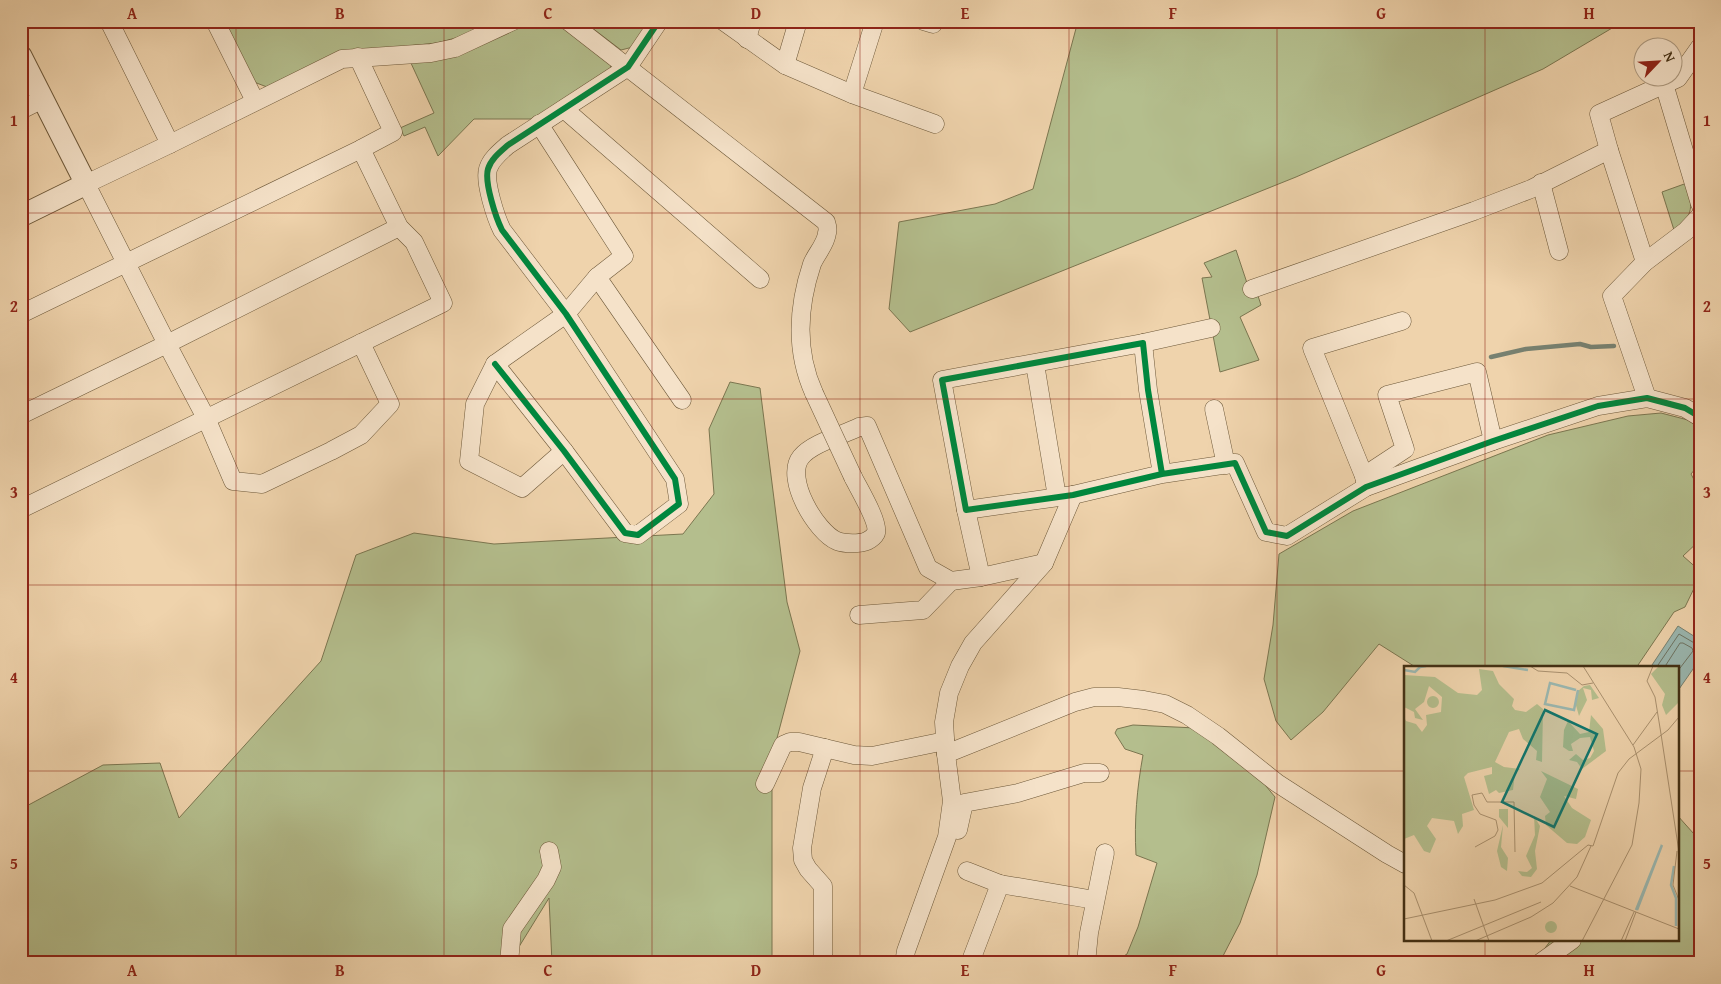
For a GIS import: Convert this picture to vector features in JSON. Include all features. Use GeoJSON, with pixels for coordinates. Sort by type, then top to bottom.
{"type":"FeatureCollection","features":[{"type":"Feature","properties":{"kind":"street"},"geometry":{"type":"LineString","coordinates":[[109,21],[170,144]]}},
{"type":"Feature","properties":{"kind":"street"},"geometry":{"type":"LineString","coordinates":[[215,21],[255,102]]}},
{"type":"Feature","properties":{"kind":"street"},"geometry":{"type":"LineString","coordinates":[[21,216],[342,59],[431,53],[455,48],[513,21]]}},
{"type":"Feature","properties":{"kind":"street"},"geometry":{"type":"LineString","coordinates":[[568,21],[826,222],[827,234],[812,263],[801,305],[800,333],[802,359],[814,393],[853,477],[875,523],[876,533],[873,538],[863,543],[837,541],[818,526],[800,496],[796,480],[797,466],[800,458],[808,450],[859,428],[867,426],[928,568],[951,581],[981,577],[1044,563]]}},
{"type":"Feature","properties":{"kind":"street"},"geometry":{"type":"LineString","coordinates":[[495,364],[564,451],[625,533],[638,535],[679,504],[675,479],[566,314],[502,230],[496,218],[489,186],[488,170],[494,157],[508,145],[628,67],[659,21]]}},
{"type":"Feature","properties":{"kind":"street"},"geometry":{"type":"LineString","coordinates":[[723,21],[786,65],[852,94],[935,124]]}},
{"type":"Feature","properties":{"kind":"street"},"geometry":{"type":"LineString","coordinates":[[747,39],[752,21]]}},
{"type":"Feature","properties":{"kind":"street"},"geometry":{"type":"LineString","coordinates":[[786,65],[798,21]]}},
{"type":"Feature","properties":{"kind":"street"},"geometry":{"type":"LineString","coordinates":[[852,94],[875,21]]}},
{"type":"Feature","properties":{"kind":"street"},"geometry":{"type":"LineString","coordinates":[[923,21],[933,24],[933,21]]}},
{"type":"Feature","properties":{"kind":"street"},"geometry":{"type":"LineString","coordinates":[[1684,70],[1700,47]]}},
{"type":"Feature","properties":{"kind":"street"},"geometry":{"type":"LineString","coordinates":[[21,56],[206,418],[233,481],[262,484],[331,452],[361,435],[390,404],[362,344]]}},
{"type":"Feature","properties":{"kind":"street"},"geometry":{"type":"LineString","coordinates":[[21,314],[393,132],[358,57]]}},
{"type":"Feature","properties":{"kind":"street"},"geometry":{"type":"LineString","coordinates":[[1644,262],[1599,114],[1655,88]]}},
{"type":"Feature","properties":{"kind":"street"},"geometry":{"type":"LineString","coordinates":[[1665,88],[1700,204]]}},
{"type":"Feature","properties":{"kind":"street"},"geometry":{"type":"LineString","coordinates":[[21,110],[43,99]]}},
{"type":"Feature","properties":{"kind":"street"},"geometry":{"type":"LineString","coordinates":[[564,109],[760,279]]}},
{"type":"Feature","properties":{"kind":"street"},"geometry":{"type":"LineString","coordinates":[[539,124],[624,256],[597,277],[566,314],[495,364],[474,404],[469,461],[522,488],[564,451]]}},
{"type":"Feature","properties":{"kind":"street"},"geometry":{"type":"LineString","coordinates":[[21,509],[443,303],[414,242],[400,227],[361,149]]}},
{"type":"Feature","properties":{"kind":"street"},"geometry":{"type":"LineString","coordinates":[[1252,289],[1474,211],[1541,184],[1609,150]]}},
{"type":"Feature","properties":{"kind":"street"},"geometry":{"type":"LineString","coordinates":[[1541,184],[1559,252]]}},
{"type":"Feature","properties":{"kind":"street"},"geometry":{"type":"LineString","coordinates":[[1647,398],[1612,296],[1644,262],[1686,230],[1700,216]]}},
{"type":"Feature","properties":{"kind":"street"},"geometry":{"type":"LineString","coordinates":[[21,415],[400,227]]}},
{"type":"Feature","properties":{"kind":"street"},"geometry":{"type":"LineString","coordinates":[[597,277],[682,400]]}},
{"type":"Feature","properties":{"kind":"street"},"geometry":{"type":"LineString","coordinates":[[1365,482],[1312,348],[1402,321]]}},
{"type":"Feature","properties":{"kind":"street"},"geometry":{"type":"LineString","coordinates":[[981,577],[966,510],[942,380],[1035,364],[1210,328]]}},
{"type":"Feature","properties":{"kind":"street"},"geometry":{"type":"LineString","coordinates":[[1143,343],[1148,390],[1162,474]]}},
{"type":"Feature","properties":{"kind":"street"},"geometry":{"type":"LineString","coordinates":[[904,963],[906,951],[947,837],[952,801],[945,747],[944,722],[949,693],[960,666],[973,643],[1044,563],[1065,496],[1035,364]]}},
{"type":"Feature","properties":{"kind":"street"},"geometry":{"type":"LineString","coordinates":[[966,510],[1065,496],[1162,474],[1235,463],[1266,532],[1287,536],[1365,482],[1405,449],[1388,395],[1477,372],[1493,441]]}},
{"type":"Feature","properties":{"kind":"street"},"geometry":{"type":"LineString","coordinates":[[1365,482],[1598,406],[1647,398],[1685,408],[1700,417]]}},
{"type":"Feature","properties":{"kind":"street"},"geometry":{"type":"LineString","coordinates":[[1214,409],[1226,465]]}},
{"type":"Feature","properties":{"kind":"street"},"geometry":{"type":"LineString","coordinates":[[859,615],[924,610],[951,581]]}},
{"type":"Feature","properties":{"kind":"street"},"geometry":{"type":"LineString","coordinates":[[765,784],[783,745],[790,742],[799,742],[854,755],[872,756],[945,747],[1075,702],[1094,697],[1118,697],[1165,704],[1187,715],[1218,736],[1277,783],[1404,863]]}},
{"type":"Feature","properties":{"kind":"street"},"geometry":{"type":"LineString","coordinates":[[826,748],[812,788],[802,848],[803,860],[808,869],[823,886],[823,956],[826,963]]}},
{"type":"Feature","properties":{"kind":"street"},"geometry":{"type":"LineString","coordinates":[[940,857],[954,847],[964,803],[1018,793],[1084,773],[1100,773]]}},
{"type":"Feature","properties":{"kind":"street"},"geometry":{"type":"LineString","coordinates":[[508,963],[512,929],[546,880],[552,866],[549,851]]}},
{"type":"Feature","properties":{"kind":"street"},"geometry":{"type":"LineString","coordinates":[[1086,963],[1089,933],[1105,853]]}},
{"type":"Feature","properties":{"kind":"street"},"geometry":{"type":"LineString","coordinates":[[967,871],[1000,884],[1096,900]]}},
{"type":"Feature","properties":{"kind":"street"},"geometry":{"type":"LineString","coordinates":[[970,963],[1000,884]]}},
{"type":"Feature","properties":{"kind":"street"},"geometry":{"type":"LineString","coordinates":[[1540,963],[1569,942]]}},
{"type":"Feature","properties":{"kind":"green space"},"geometry":{"type":"Polygon","coordinates":[[[225,21],[497,21],[470,34],[437,43],[339,53],[267,87],[254,82],[225,21]]]}},
{"type":"Feature","properties":{"kind":"green space"},"geometry":{"type":"Polygon","coordinates":[[[535,21],[556,21],[564,25],[610,61],[611,70],[534,119],[474,119],[438,156],[425,127],[404,136],[400,128],[434,113],[410,61],[473,48],[535,21]]]}},
{"type":"Feature","properties":{"kind":"green space"},"geometry":{"type":"Polygon","coordinates":[[[583,21],[648,21],[633,47],[621,50],[583,21]]]}},
{"type":"Feature","properties":{"kind":"green space"},"geometry":{"type":"Polygon","coordinates":[[[1078,21],[1624,21],[1543,69],[1296,177],[910,332],[889,309],[899,222],[995,204],[1033,189],[1078,21]]]}},
{"type":"Feature","properties":{"kind":"green space"},"geometry":{"type":"Polygon","coordinates":[[[1687,183],[1691,204],[1689,215],[1674,230],[1662,192],[1687,183]]]}},
{"type":"Feature","properties":{"kind":"green space"},"geometry":{"type":"Polygon","coordinates":[[[1236,250],[1251,295],[1257,293],[1261,305],[1240,317],[1259,360],[1220,372],[1202,278],[1212,277],[1204,263],[1236,250]]]}},
{"type":"Feature","properties":{"kind":"green space"},"geometry":{"type":"Polygon","coordinates":[[[730,382],[760,388],[787,602],[800,651],[772,757],[772,963],[552,963],[549,898],[509,963],[21,963],[21,809],[103,765],[160,763],[179,818],[321,661],[356,555],[414,533],[494,544],[683,534],[714,494],[709,429],[730,382]]]}},
{"type":"Feature","properties":{"kind":"green space"},"geometry":{"type":"Polygon","coordinates":[[[1661,413],[1688,420],[1700,428],[1700,463],[1691,474],[1700,491],[1700,540],[1683,556],[1700,571],[1700,576],[1685,607],[1674,612],[1637,666],[1414,666],[1379,644],[1323,712],[1291,740],[1276,721],[1264,679],[1273,625],[1279,554],[1353,511],[1548,435],[1628,416],[1661,413]]]}},
{"type":"Feature","properties":{"kind":"green space"},"geometry":{"type":"Polygon","coordinates":[[[1133,725],[1196,728],[1261,780],[1275,797],[1257,875],[1240,923],[1223,956],[1226,963],[1113,963],[1127,954],[1138,927],[1157,863],[1136,855],[1136,805],[1143,755],[1125,749],[1115,733],[1117,729],[1133,725]]]}},
{"type":"Feature","properties":{"kind":"green space"},"geometry":{"type":"Polygon","coordinates":[[[1678,816],[1694,834],[1700,836],[1700,963],[1534,963],[1550,942],[1678,942],[1678,816]]]}},
{"type":"Feature","properties":{"kind":"water"},"geometry":{"type":"Polygon","coordinates":[[[1678,626],[1700,640],[1700,659],[1678,691],[1678,666],[1651,666],[1678,626]]]}},
{"type":"Feature","properties":{"kind":"waterway"},"geometry":{"type":"LineString","coordinates":[[1491,357],[1526,349],[1580,344],[1591,347],[1614,346]]}},
{"type":"Feature","properties":{"kind":"cycle path"},"geometry":{"type":"LineString","coordinates":[[495,364],[564,451],[625,533],[638,535],[679,504],[675,479],[566,314],[502,230],[491,200],[487,175],[491,162],[508,145],[628,67],[659,21]]}},
{"type":"Feature","properties":{"kind":"cycle path"},"geometry":{"type":"LineString","coordinates":[[1162,474],[1148,390],[1143,343],[942,380],[966,510],[1073,495],[1162,474],[1235,463],[1266,532],[1287,536],[1366,487],[1493,441],[1598,406],[1647,398],[1685,408],[1700,417]]}}]}
